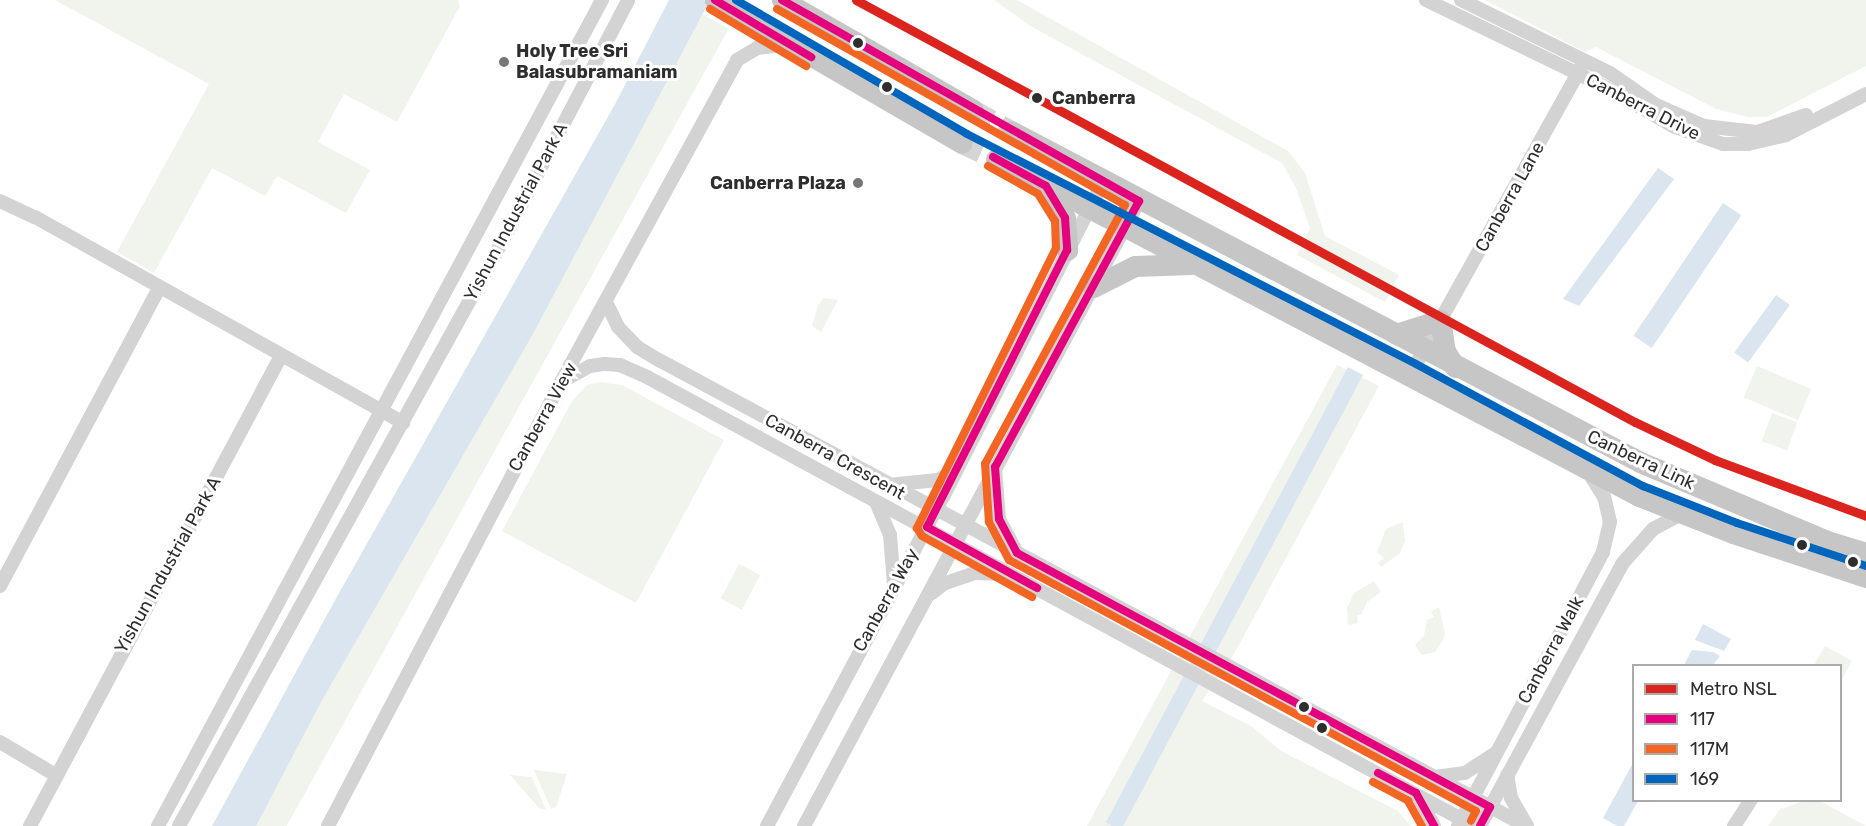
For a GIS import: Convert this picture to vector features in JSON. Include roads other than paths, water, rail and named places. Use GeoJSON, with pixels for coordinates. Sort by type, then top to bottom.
{"type":"FeatureCollection","features":[{"type":"Feature","properties":{"kind":"main road"},"geometry":{"type":"LineString","coordinates":[[716,0],[962,143]]}},
{"type":"Feature","properties":{"kind":"main road"},"geometry":{"type":"LineString","coordinates":[[782,0],[973,110]]}},
{"type":"Feature","properties":{"kind":"main road","name":"Canberra Link"},"geometry":{"type":"LineString","coordinates":[[1011,131],[1139,201],[1640,462],[1827,541],[1866,553]]}},
{"type":"Feature","properties":{"kind":"main road","name":"Canberra Link"},"geometry":{"type":"LineString","coordinates":[[996,159],[1194,264],[1411,373],[1587,469],[1681,514],[1866,577]]}},
{"type":"Feature","properties":{"kind":"main road"},"geometry":{"type":"LineString","coordinates":[[1046,186],[1065,218],[1067,250]]}},
{"type":"Feature","properties":{"kind":"main road"},"geometry":{"type":"LineString","coordinates":[[1093,287],[1135,266],[1194,264]]}},
{"type":"Feature","properties":{"kind":"main road"},"geometry":{"type":"LineString","coordinates":[[1396,334],[1440,320],[1445,351],[1455,367]]}},
{"type":"Feature","properties":{"kind":"street","name":"Yishun Industrial Park A"},"geometry":{"type":"LineString","coordinates":[[158,826],[602,0]]}},
{"type":"Feature","properties":{"kind":"street","name":"Yishun Industrial Park A"},"geometry":{"type":"LineString","coordinates":[[179,826],[404,423],[628,0]]}},
{"type":"Feature","properties":{"kind":"street","name":"Canberra Drive"},"geometry":{"type":"LineString","coordinates":[[1426,0],[1578,74],[1675,127],[1726,144],[1748,144],[1786,135],[1866,94]]}},
{"type":"Feature","properties":{"kind":"street","name":"Canberra Drive"},"geometry":{"type":"LineString","coordinates":[[1461,0],[1585,60],[1656,105],[1704,126],[1739,132],[1778,127],[1866,83]]}},
{"type":"Feature","properties":{"kind":"street","name":"Canberra View"},"geometry":{"type":"LineString","coordinates":[[328,826],[342,792],[561,382],[607,304],[737,60],[757,48],[789,44]]}},
{"type":"Feature","properties":{"kind":"street"},"geometry":{"type":"LineString","coordinates":[[1578,74],[1585,60]]}},
{"type":"Feature","properties":{"kind":"street","name":"Canberra Lane"},"geometry":{"type":"LineString","coordinates":[[1440,320],[1578,74]]}},
{"type":"Feature","properties":{"kind":"street","name":"Canberra Way"},"geometry":{"type":"LineString","coordinates":[[766,826],[927,527],[1103,181]]}},
{"type":"Feature","properties":{"kind":"street"},"geometry":{"type":"LineString","coordinates":[[0,201],[404,423]]}},
{"type":"Feature","properties":{"kind":"street","name":"Canberra Way"},"geometry":{"type":"LineString","coordinates":[[804,826],[1139,201]]}},
{"type":"Feature","properties":{"kind":"street"},"geometry":{"type":"LineString","coordinates":[[0,586],[159,288]]}},
{"type":"Feature","properties":{"kind":"street","name":"Canberra Crescent"},"geometry":{"type":"LineString","coordinates":[[607,304],[618,327],[637,347],[963,527],[1017,553],[1430,777],[1526,826]]}},
{"type":"Feature","properties":{"kind":"street"},"geometry":{"type":"LineString","coordinates":[[1411,373],[1440,320]]}},
{"type":"Feature","properties":{"kind":"street","name":"Yishun Industrial Park A"},"geometry":{"type":"LineString","coordinates":[[30,826],[54,774],[281,356]]}},
{"type":"Feature","properties":{"kind":"street","name":"Canberra Crescent"},"geometry":{"type":"LineString","coordinates":[[561,382],[590,366],[620,365],[927,527],[1416,793],[1465,824]]}},
{"type":"Feature","properties":{"kind":"street"},"geometry":{"type":"LineString","coordinates":[[748,432],[745,419],[750,410]]}},
{"type":"Feature","properties":{"kind":"street"},"geometry":{"type":"LineString","coordinates":[[995,467],[999,519],[1017,553]]}},
{"type":"Feature","properties":{"kind":"street","name":"Canberra Walk"},"geometry":{"type":"LineString","coordinates":[[1465,824],[1473,797],[1603,552],[1610,522],[1604,497],[1587,469]]}},
{"type":"Feature","properties":{"kind":"street"},"geometry":{"type":"LineString","coordinates":[[886,485],[938,480],[955,471]]}},
{"type":"Feature","properties":{"kind":"street"},"geometry":{"type":"LineString","coordinates":[[876,502],[890,535],[894,585]]}},
{"type":"Feature","properties":{"kind":"street","name":"Canberra Walk"},"geometry":{"type":"LineString","coordinates":[[1480,826],[1622,564],[1653,529],[1681,514]]}},
{"type":"Feature","properties":{"kind":"street"},"geometry":{"type":"LineString","coordinates":[[929,595],[943,584],[975,573],[1012,574]]}},
{"type":"Feature","properties":{"kind":"street"},"geometry":{"type":"LineString","coordinates":[[0,742],[54,774]]}},
{"type":"Feature","properties":{"kind":"street"},"geometry":{"type":"LineString","coordinates":[[1430,777],[1465,773],[1499,750]]}},
{"type":"Feature","properties":{"kind":"street","name":"Canberra Crescent"},"geometry":{"type":"LineString","coordinates":[[1508,775],[1511,798],[1526,826]]}},
{"type":"Feature","properties":{"kind":"street"},"geometry":{"type":"LineString","coordinates":[[1416,793],[1434,826]]}},
{"type":"Feature","properties":{"kind":"street"},"geometry":{"type":"LineString","coordinates":[[1725,826],[1740,802]]}},
{"type":"Feature","properties":{"kind":"street"},"geometry":{"type":"LineString","coordinates":[[1734,826],[1750,802]]}},
{"type":"Feature","properties":{"kind":"tunnel"},"geometry":{"type":"LineString","coordinates":[[973,110],[1011,131]]}},
{"type":"Feature","properties":{"kind":"tunnel"},"geometry":{"type":"LineString","coordinates":[[962,143],[996,159]]}},
{"type":"Feature","properties":{"kind":"metro line","name":"NSL"},"geometry":{"type":"LineString","coordinates":[[856,0],[1635,422],[1715,460],[1866,516]]}},
{"type":"Feature","properties":{"kind":"place","name":"Holy Tree Sri Balasubramaniam"},"geometry":{"type":"Point","coordinates":[504,62]}},
{"type":"Feature","properties":{"kind":"place","name":"Canberra"},"geometry":{"type":"Point","coordinates":[1037,98]}},
{"type":"Feature","properties":{"kind":"place","name":"Canberra Plaza"},"geometry":{"type":"Point","coordinates":[858,183]}}]}
